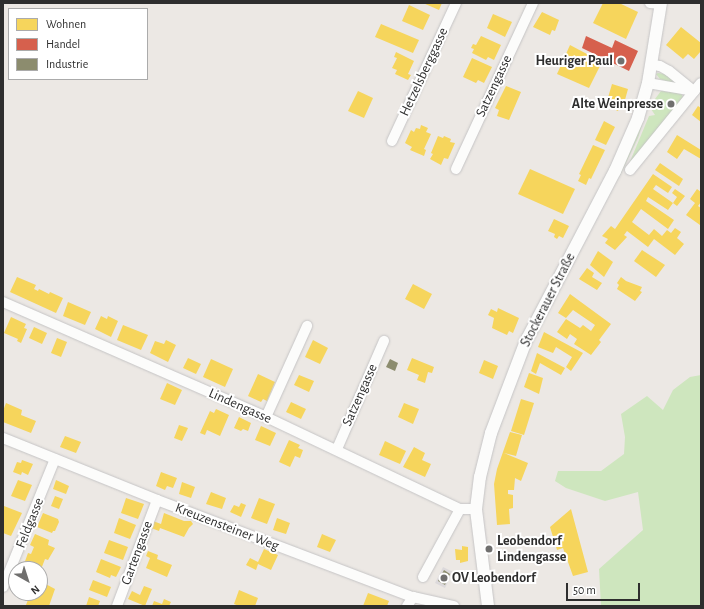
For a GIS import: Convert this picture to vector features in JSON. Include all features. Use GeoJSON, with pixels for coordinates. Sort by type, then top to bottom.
{"type":"FeatureCollection","features":[{"type":"Feature","properties":{"kind":"street","name":"Hetzelsberggasse"},"geometry":{"type":"LineString","coordinates":[[392,141],[456,3]]}},
{"type":"Feature","properties":{"kind":"street","name":"Satzengasse"},"geometry":{"type":"LineString","coordinates":[[456,170],[532,3]]}},
{"type":"Feature","properties":{"kind":"street","name":"Stockerauer Straße"},"geometry":{"type":"LineString","coordinates":[[488,606],[476,509],[480,477],[491,433],[513,374],[546,301],[616,171],[638,118],[648,83],[657,3]]}},
{"type":"Feature","properties":{"kind":"street"},"geometry":{"type":"LineString","coordinates":[[651,64],[660,66],[669,71],[694,91]]}},
{"type":"Feature","properties":{"kind":"street"},"geometry":{"type":"LineString","coordinates":[[648,83],[694,91]]}},
{"type":"Feature","properties":{"kind":"street"},"geometry":{"type":"LineString","coordinates":[[630,170],[701,83]]}},
{"type":"Feature","properties":{"kind":"street","name":"Lindengasse"},"geometry":{"type":"LineString","coordinates":[[3,302],[337,449],[389,477],[460,509],[476,509]]}},
{"type":"Feature","properties":{"kind":"street"},"geometry":{"type":"LineString","coordinates":[[266,417],[308,326]]}},
{"type":"Feature","properties":{"kind":"street","name":"Satzengasse"},"geometry":{"type":"LineString","coordinates":[[337,449],[384,341]]}},
{"type":"Feature","properties":{"kind":"street","name":"Kreuzensteiner Weg"},"geometry":{"type":"LineString","coordinates":[[3,438],[410,602],[454,606]]}},
{"type":"Feature","properties":{"kind":"street","name":"Feldgasse"},"geometry":{"type":"LineString","coordinates":[[3,587],[55,459]]}},
{"type":"Feature","properties":{"kind":"street","name":"Gartengasse"},"geometry":{"type":"LineString","coordinates":[[120,605],[156,500]]}},
{"type":"Feature","properties":{"kind":"street"},"geometry":{"type":"LineString","coordinates":[[423,577],[460,509]]}},
{"type":"Feature","properties":{"kind":"shaded area"},"geometry":{"type":"Polygon","coordinates":[[[443,567],[453,572],[445,588],[435,583],[443,567]]]}},
{"type":"Feature","properties":{"kind":"green space"},"geometry":{"type":"Polygon","coordinates":[[[656,74],[665,74],[676,83],[673,84],[660,79],[656,74]]]}},
{"type":"Feature","properties":{"kind":"green space"},"geometry":{"type":"Polygon","coordinates":[[[661,91],[681,93],[683,97],[629,164],[649,116],[655,115],[651,109],[655,99],[661,91]]]}},
{"type":"Feature","properties":{"kind":"green space"},"geometry":{"type":"Polygon","coordinates":[[[645,115],[638,138],[620,175],[620,172],[645,115]]]}},
{"type":"Feature","properties":{"kind":"green space"},"geometry":{"type":"Polygon","coordinates":[[[701,375],[701,606],[601,606],[599,569],[643,530],[638,492],[605,501],[566,488],[555,481],[558,471],[601,471],[624,454],[625,437],[621,414],[647,396],[663,410],[673,390],[690,377],[701,375]]]}},
{"type":"Feature","properties":{"kind":"building: Wohnen"},"geometry":{"type":"Polygon","coordinates":[[[423,3],[442,3],[439,10],[423,3]]]}},
{"type":"Feature","properties":{"kind":"building: Wohnen"},"geometry":{"type":"Polygon","coordinates":[[[603,3],[619,3],[638,12],[626,39],[593,23],[603,3]]]}},
{"type":"Feature","properties":{"kind":"building: Wohnen"},"geometry":{"type":"Polygon","coordinates":[[[409,5],[430,15],[423,30],[402,21],[409,5]]]}},
{"type":"Feature","properties":{"kind":"building: Wohnen"},"geometry":{"type":"Polygon","coordinates":[[[542,12],[559,20],[555,31],[552,30],[550,35],[533,27],[542,12]]]}},
{"type":"Feature","properties":{"kind":"building: Wohnen"},"geometry":{"type":"Polygon","coordinates":[[[493,14],[512,22],[505,37],[487,28],[493,14]]]}},
{"type":"Feature","properties":{"kind":"building: Wohnen"},"geometry":{"type":"Polygon","coordinates":[[[381,24],[419,40],[413,53],[375,37],[381,24]]]}},
{"type":"Feature","properties":{"kind":"building: Wohnen"},"geometry":{"type":"Polygon","coordinates":[[[681,27],[701,43],[701,51],[694,59],[688,54],[683,59],[666,45],[681,27]]]}},
{"type":"Feature","properties":{"kind":"building: Wohnen"},"geometry":{"type":"Polygon","coordinates":[[[481,36],[501,45],[494,60],[488,57],[486,60],[472,53],[474,49],[471,48],[473,44],[476,45],[481,36]]]}},
{"type":"Feature","properties":{"kind":"building: Wohnen"},"geometry":{"type":"Polygon","coordinates":[[[570,45],[602,62],[589,88],[557,74],[570,45]]]}},
{"type":"Feature","properties":{"kind":"building: Wohnen"},"geometry":{"type":"Polygon","coordinates":[[[396,52],[414,61],[408,74],[411,75],[408,80],[395,74],[397,70],[392,68],[397,58],[394,57],[396,52]]]}},
{"type":"Feature","properties":{"kind":"building: Wohnen"},"geometry":{"type":"Polygon","coordinates":[[[472,58],[492,67],[484,83],[478,80],[476,83],[463,77],[472,58]]]}},
{"type":"Feature","properties":{"kind":"building: Wohnen"},"geometry":{"type":"Polygon","coordinates":[[[612,84],[628,89],[623,107],[620,105],[618,111],[607,106],[612,84]]]}},
{"type":"Feature","properties":{"kind":"building: Wohnen"},"geometry":{"type":"Polygon","coordinates":[[[506,86],[521,92],[509,120],[497,116],[499,110],[495,108],[506,86]]]}},
{"type":"Feature","properties":{"kind":"building: Wohnen"},"geometry":{"type":"Polygon","coordinates":[[[358,91],[373,98],[364,118],[348,111],[358,91]]]}},
{"type":"Feature","properties":{"kind":"building: Wohnen"},"geometry":{"type":"Polygon","coordinates":[[[698,106],[701,108],[701,122],[692,115],[698,106]]]}},
{"type":"Feature","properties":{"kind":"building: Wohnen"},"geometry":{"type":"Polygon","coordinates":[[[604,121],[615,127],[606,145],[595,140],[604,121]]]}},
{"type":"Feature","properties":{"kind":"building: Wohnen"},"geometry":{"type":"Polygon","coordinates":[[[421,125],[428,128],[426,132],[431,134],[424,149],[426,150],[424,156],[410,150],[412,147],[405,143],[411,130],[414,132],[416,128],[420,129],[421,125]]]}},
{"type":"Feature","properties":{"kind":"building: Wohnen"},"geometry":{"type":"Polygon","coordinates":[[[677,135],[701,150],[701,159],[684,149],[677,159],[667,152],[677,135]]]}},
{"type":"Feature","properties":{"kind":"building: Wohnen"},"geometry":{"type":"Polygon","coordinates":[[[438,136],[443,138],[444,136],[451,139],[450,142],[455,143],[448,159],[444,158],[441,165],[430,159],[438,136]]]}},
{"type":"Feature","properties":{"kind":"building: Wohnen"},"geometry":{"type":"Polygon","coordinates":[[[593,145],[605,150],[591,179],[589,178],[586,185],[578,181],[581,175],[579,174],[593,145]]]}},
{"type":"Feature","properties":{"kind":"building: Wohnen"},"geometry":{"type":"Polygon","coordinates":[[[660,163],[683,179],[679,186],[655,170],[660,163]]]}},
{"type":"Feature","properties":{"kind":"building: Wohnen"},"geometry":{"type":"Polygon","coordinates":[[[530,169],[575,189],[563,214],[518,194],[530,169]]]}},
{"type":"Feature","properties":{"kind":"building: Wohnen"},"geometry":{"type":"Polygon","coordinates":[[[653,174],[672,187],[668,193],[656,185],[653,189],[673,203],[668,210],[648,197],[646,201],[674,220],[668,229],[641,209],[632,222],[649,235],[654,229],[662,236],[667,230],[671,233],[675,228],[681,232],[677,238],[684,244],[675,255],[654,239],[648,247],[627,231],[624,235],[627,237],[615,250],[605,243],[608,239],[602,236],[611,226],[615,229],[653,174]]]}},
{"type":"Feature","properties":{"kind":"building: Wohnen"},"geometry":{"type":"Polygon","coordinates":[[[675,189],[685,196],[677,206],[673,203],[677,197],[672,193],[675,189]]]}},
{"type":"Feature","properties":{"kind":"building: Wohnen"},"geometry":{"type":"Polygon","coordinates":[[[697,189],[701,192],[701,202],[698,206],[701,208],[700,225],[686,215],[695,203],[690,199],[697,189]]]}},
{"type":"Feature","properties":{"kind":"building: Wohnen"},"geometry":{"type":"Polygon","coordinates":[[[554,219],[569,226],[563,238],[559,236],[557,239],[554,237],[555,234],[548,231],[554,219]]]}},
{"type":"Feature","properties":{"kind":"building: Wohnen"},"geometry":{"type":"Polygon","coordinates":[[[642,250],[665,265],[656,277],[634,261],[642,250]]]}},
{"type":"Feature","properties":{"kind":"building: Wohnen"},"geometry":{"type":"Polygon","coordinates":[[[598,251],[613,262],[604,277],[590,265],[598,251]]]}},
{"type":"Feature","properties":{"kind":"building: Wohnen"},"geometry":{"type":"Polygon","coordinates":[[[587,268],[594,273],[592,277],[602,283],[597,290],[579,279],[587,268]]]}},
{"type":"Feature","properties":{"kind":"building: Wohnen"},"geometry":{"type":"Polygon","coordinates":[[[17,277],[36,285],[34,289],[38,291],[39,289],[49,294],[50,292],[63,298],[56,313],[10,292],[17,277]]]}},
{"type":"Feature","properties":{"kind":"building: Wohnen"},"geometry":{"type":"Polygon","coordinates":[[[621,277],[626,281],[642,287],[640,291],[642,292],[635,301],[617,289],[619,285],[617,283],[621,277]]]}},
{"type":"Feature","properties":{"kind":"building: Wohnen"},"geometry":{"type":"Polygon","coordinates":[[[413,284],[432,294],[424,309],[405,299],[413,284]]]}},
{"type":"Feature","properties":{"kind":"building: Wohnen"},"geometry":{"type":"Polygon","coordinates":[[[570,294],[611,324],[599,340],[601,342],[591,355],[574,344],[577,339],[570,334],[567,339],[557,332],[566,319],[580,328],[583,325],[591,331],[595,325],[573,310],[566,318],[558,313],[570,294]]]}},
{"type":"Feature","properties":{"kind":"building: Wohnen"},"geometry":{"type":"Polygon","coordinates":[[[68,302],[91,312],[85,325],[63,316],[68,302]]]}},
{"type":"Feature","properties":{"kind":"building: Wohnen"},"geometry":{"type":"Polygon","coordinates":[[[498,308],[519,318],[513,333],[509,331],[507,335],[492,328],[494,318],[488,315],[491,309],[497,312],[498,308]]]}},
{"type":"Feature","properties":{"kind":"building: Wohnen"},"geometry":{"type":"Polygon","coordinates":[[[101,316],[107,319],[108,316],[118,321],[111,337],[95,329],[101,316]]]}},
{"type":"Feature","properties":{"kind":"building: Wohnen"},"geometry":{"type":"Polygon","coordinates":[[[11,317],[26,324],[24,328],[27,329],[21,343],[17,341],[18,339],[4,333],[11,317]]]}},
{"type":"Feature","properties":{"kind":"building: Wohnen"},"geometry":{"type":"Polygon","coordinates":[[[123,325],[148,335],[141,350],[117,340],[123,325]]]}},
{"type":"Feature","properties":{"kind":"building: Wohnen"},"geometry":{"type":"Polygon","coordinates":[[[34,327],[47,333],[42,344],[29,338],[34,327]]]}},
{"type":"Feature","properties":{"kind":"building: Wohnen"},"geometry":{"type":"Polygon","coordinates":[[[544,332],[583,353],[571,371],[566,367],[572,357],[556,347],[553,353],[538,347],[544,332]]]}},
{"type":"Feature","properties":{"kind":"building: Wohnen"},"geometry":{"type":"Polygon","coordinates":[[[57,338],[67,342],[61,357],[51,353],[57,338]]]}},
{"type":"Feature","properties":{"kind":"building: Wohnen"},"geometry":{"type":"Polygon","coordinates":[[[166,340],[176,345],[168,362],[150,353],[155,341],[164,344],[166,340]]]}},
{"type":"Feature","properties":{"kind":"building: Wohnen"},"geometry":{"type":"Polygon","coordinates":[[[313,340],[328,348],[320,364],[305,357],[313,340]]]}},
{"type":"Feature","properties":{"kind":"building: Wohnen"},"geometry":{"type":"Polygon","coordinates":[[[537,353],[565,368],[561,375],[540,363],[536,374],[531,371],[537,353]]]}},
{"type":"Feature","properties":{"kind":"building: Wohnen"},"geometry":{"type":"Polygon","coordinates":[[[188,358],[201,364],[196,374],[183,368],[188,358]]]}},
{"type":"Feature","properties":{"kind":"building: Wohnen"},"geometry":{"type":"Polygon","coordinates":[[[412,358],[434,367],[432,373],[428,372],[425,383],[417,380],[419,375],[407,370],[412,358]]]}},
{"type":"Feature","properties":{"kind":"building: Wohnen"},"geometry":{"type":"Polygon","coordinates":[[[211,359],[233,369],[225,387],[203,377],[211,359]]]}},
{"type":"Feature","properties":{"kind":"building: Wohnen"},"geometry":{"type":"Polygon","coordinates":[[[484,360],[498,366],[493,379],[479,373],[484,360]]]}},
{"type":"Feature","properties":{"kind":"building: Wohnen"},"geometry":{"type":"Polygon","coordinates":[[[529,373],[543,378],[539,394],[524,387],[529,373]]]}},
{"type":"Feature","properties":{"kind":"building: Wohnen"},"geometry":{"type":"Polygon","coordinates":[[[258,374],[275,382],[267,401],[263,399],[261,402],[248,396],[258,374]]]}},
{"type":"Feature","properties":{"kind":"building: Wohnen"},"geometry":{"type":"Polygon","coordinates":[[[299,375],[314,381],[309,392],[294,385],[299,375]]]}},
{"type":"Feature","properties":{"kind":"building: Wohnen"},"geometry":{"type":"Polygon","coordinates":[[[167,383],[182,390],[175,405],[160,399],[167,383]]]}},
{"type":"Feature","properties":{"kind":"building: Wohnen"},"geometry":{"type":"Polygon","coordinates":[[[521,399],[534,403],[524,435],[511,431],[521,399]]]}},
{"type":"Feature","properties":{"kind":"building: Wohnen"},"geometry":{"type":"Polygon","coordinates":[[[291,402],[306,409],[301,419],[286,412],[291,402]]]}},
{"type":"Feature","properties":{"kind":"building: Wohnen"},"geometry":{"type":"Polygon","coordinates":[[[6,403],[22,410],[21,415],[36,421],[31,433],[3,422],[3,411],[6,403]]]}},
{"type":"Feature","properties":{"kind":"building: Wohnen"},"geometry":{"type":"Polygon","coordinates":[[[404,403],[419,409],[413,424],[398,417],[404,403]]]}},
{"type":"Feature","properties":{"kind":"building: Wohnen"},"geometry":{"type":"Polygon","coordinates":[[[216,409],[229,415],[220,436],[207,430],[205,435],[200,433],[210,411],[214,413],[216,409]]]}},
{"type":"Feature","properties":{"kind":"building: Wohnen"},"geometry":{"type":"Polygon","coordinates":[[[239,417],[251,423],[248,431],[243,429],[241,431],[234,428],[239,417]]]}},
{"type":"Feature","properties":{"kind":"building: Wohnen"},"geometry":{"type":"Polygon","coordinates":[[[179,425],[188,428],[182,441],[174,438],[179,425]]]}},
{"type":"Feature","properties":{"kind":"building: Wohnen"},"geometry":{"type":"Polygon","coordinates":[[[261,426],[276,433],[270,446],[255,440],[261,426]]]}},
{"type":"Feature","properties":{"kind":"building: Wohnen"},"geometry":{"type":"Polygon","coordinates":[[[510,432],[522,435],[516,456],[504,453],[528,463],[521,481],[515,478],[514,490],[508,490],[508,494],[513,495],[513,508],[509,509],[510,524],[497,525],[494,484],[497,469],[510,432]]]}},
{"type":"Feature","properties":{"kind":"building: Wohnen"},"geometry":{"type":"Polygon","coordinates":[[[65,436],[81,442],[76,453],[60,447],[65,436]]]}},
{"type":"Feature","properties":{"kind":"building: Wohnen"},"geometry":{"type":"Polygon","coordinates":[[[289,440],[300,445],[298,448],[303,450],[300,458],[295,456],[290,467],[279,462],[289,440]]]}},
{"type":"Feature","properties":{"kind":"building: Wohnen"},"geometry":{"type":"Polygon","coordinates":[[[385,441],[406,451],[400,464],[379,455],[385,441]]]}},
{"type":"Feature","properties":{"kind":"building: Wohnen"},"geometry":{"type":"Polygon","coordinates":[[[414,447],[425,453],[422,460],[431,464],[425,477],[403,467],[414,447]]]}},
{"type":"Feature","properties":{"kind":"building: Wohnen"},"geometry":{"type":"Polygon","coordinates":[[[22,460],[33,464],[28,475],[22,472],[21,475],[13,472],[17,462],[21,463],[22,460]]]}},
{"type":"Feature","properties":{"kind":"building: Wohnen"},"geometry":{"type":"Polygon","coordinates":[[[161,472],[177,478],[173,488],[167,486],[165,490],[156,486],[161,472]]]}},
{"type":"Feature","properties":{"kind":"building: Wohnen"},"geometry":{"type":"Polygon","coordinates":[[[18,480],[32,485],[25,501],[11,496],[18,480]]]}},
{"type":"Feature","properties":{"kind":"building: Wohnen"},"geometry":{"type":"Polygon","coordinates":[[[56,480],[69,486],[66,494],[53,489],[56,480]]]}},
{"type":"Feature","properties":{"kind":"building: Wohnen"},"geometry":{"type":"Polygon","coordinates":[[[182,482],[195,487],[191,498],[179,494],[182,482]]]}},
{"type":"Feature","properties":{"kind":"building: Wohnen"},"geometry":{"type":"Polygon","coordinates":[[[211,492],[226,498],[222,509],[206,504],[211,492]]]}},
{"type":"Feature","properties":{"kind":"building: Wohnen"},"geometry":{"type":"Polygon","coordinates":[[[55,496],[63,499],[59,509],[51,506],[55,496]]]}},
{"type":"Feature","properties":{"kind":"building: Wohnen"},"geometry":{"type":"Polygon","coordinates":[[[126,498],[144,504],[138,519],[121,513],[126,498]]]}},
{"type":"Feature","properties":{"kind":"building: Wohnen"},"geometry":{"type":"Polygon","coordinates":[[[259,498],[275,504],[267,524],[251,518],[259,498]]]}},
{"type":"Feature","properties":{"kind":"building: Wohnen"},"geometry":{"type":"Polygon","coordinates":[[[241,503],[246,505],[241,517],[230,512],[234,505],[239,507],[241,503]]]}},
{"type":"Feature","properties":{"kind":"building: Wohnen"},"geometry":{"type":"Polygon","coordinates":[[[4,506],[22,513],[11,536],[3,533],[4,506]]]}},
{"type":"Feature","properties":{"kind":"building: Wohnen"},"geometry":{"type":"Polygon","coordinates":[[[571,509],[588,572],[573,576],[563,548],[557,550],[550,527],[571,509]]]}},
{"type":"Feature","properties":{"kind":"building: Wohnen"},"geometry":{"type":"Polygon","coordinates":[[[43,513],[58,519],[59,522],[55,531],[52,533],[37,527],[43,513]]]}},
{"type":"Feature","properties":{"kind":"building: Wohnen"},"geometry":{"type":"Polygon","coordinates":[[[164,513],[184,521],[191,521],[193,524],[184,537],[160,528],[159,531],[151,528],[153,521],[161,524],[164,513]]]}},
{"type":"Feature","properties":{"kind":"building: Wohnen"},"geometry":{"type":"Polygon","coordinates":[[[119,518],[136,525],[130,539],[114,533],[119,518]]]}},
{"type":"Feature","properties":{"kind":"building: Wohnen"},"geometry":{"type":"Polygon","coordinates":[[[277,518],[290,523],[286,534],[273,530],[277,518]]]}},
{"type":"Feature","properties":{"kind":"building: Wohnen"},"geometry":{"type":"Polygon","coordinates":[[[35,534],[49,540],[48,545],[55,548],[48,560],[25,561],[28,553],[31,554],[34,547],[30,545],[35,534]]]}},
{"type":"Feature","properties":{"kind":"building: Wohnen"},"geometry":{"type":"Polygon","coordinates":[[[322,534],[336,540],[330,552],[317,547],[322,534]]]}},
{"type":"Feature","properties":{"kind":"building: Wohnen"},"geometry":{"type":"Polygon","coordinates":[[[109,540],[128,547],[123,560],[104,553],[109,540]]]}},
{"type":"Feature","properties":{"kind":"building: Wohnen"},"geometry":{"type":"Polygon","coordinates":[[[462,546],[468,547],[468,561],[460,563],[460,560],[456,560],[455,549],[462,550],[462,546]]]}},
{"type":"Feature","properties":{"kind":"building: Wohnen"},"geometry":{"type":"Polygon","coordinates":[[[264,549],[278,555],[271,570],[258,564],[256,570],[246,565],[250,558],[258,562],[264,549]]]}},
{"type":"Feature","properties":{"kind":"building: Wohnen"},"geometry":{"type":"Polygon","coordinates":[[[148,551],[158,555],[157,559],[172,565],[167,577],[146,568],[150,558],[146,556],[148,551]]]}},
{"type":"Feature","properties":{"kind":"building: Wohnen"},"geometry":{"type":"Polygon","coordinates":[[[101,559],[121,567],[116,577],[111,575],[110,578],[96,572],[101,559]]]}},
{"type":"Feature","properties":{"kind":"building: Wohnen"},"geometry":{"type":"Polygon","coordinates":[[[93,580],[111,587],[107,597],[89,590],[93,580]]]}},
{"type":"Feature","properties":{"kind":"building: Wohnen"},"geometry":{"type":"Polygon","coordinates":[[[48,585],[55,589],[49,606],[26,605],[28,601],[48,601],[48,585]]]}},
{"type":"Feature","properties":{"kind":"building: Wohnen"},"geometry":{"type":"Polygon","coordinates":[[[144,586],[152,589],[145,606],[128,599],[132,591],[140,595],[144,586]]]}},
{"type":"Feature","properties":{"kind":"building: Wohnen"},"geometry":{"type":"Polygon","coordinates":[[[239,590],[258,598],[255,606],[239,606],[234,604],[239,590]]]}},
{"type":"Feature","properties":{"kind":"building: Wohnen"},"geometry":{"type":"Polygon","coordinates":[[[368,593],[389,601],[387,606],[363,606],[368,593]]]}},
{"type":"Feature","properties":{"kind":"building: Wohnen"},"geometry":{"type":"Polygon","coordinates":[[[89,597],[100,601],[98,606],[86,606],[89,597]]]}},
{"type":"Feature","properties":{"kind":"building: Wohnen"},"geometry":{"type":"Polygon","coordinates":[[[164,599],[171,602],[169,606],[152,606],[154,601],[162,604],[164,599]]]}},
{"type":"Feature","properties":{"kind":"building: Handel","name":"Heuriger Paul"},"geometry":{"type":"Polygon","coordinates":[[[586,36],[612,48],[615,40],[638,51],[629,71],[582,48],[586,36]]]}},
{"type":"Feature","properties":{"kind":"building: Industrie"},"geometry":{"type":"Polygon","coordinates":[[[390,359],[398,363],[395,371],[386,367],[390,359]]]}},
{"type":"Feature","properties":{"kind":"building: Industrie","name":"OV Leobendorf"},"geometry":{"type":"Polygon","coordinates":[[[444,570],[450,574],[445,585],[438,581],[444,570]]]}},
{"type":"Feature","properties":{"kind":"place","name":"Heuriger Paul"},"geometry":{"type":"Point","coordinates":[621,61]}},
{"type":"Feature","properties":{"kind":"place","name":"Alte Weinpresse"},"geometry":{"type":"Point","coordinates":[671,104]}},
{"type":"Feature","properties":{"kind":"place","name":"Leobendorf Lindengasse"},"geometry":{"type":"Point","coordinates":[489,549]}},
{"type":"Feature","properties":{"kind":"place","name":"OV Leobendorf"},"geometry":{"type":"Point","coordinates":[444,578]}}]}
